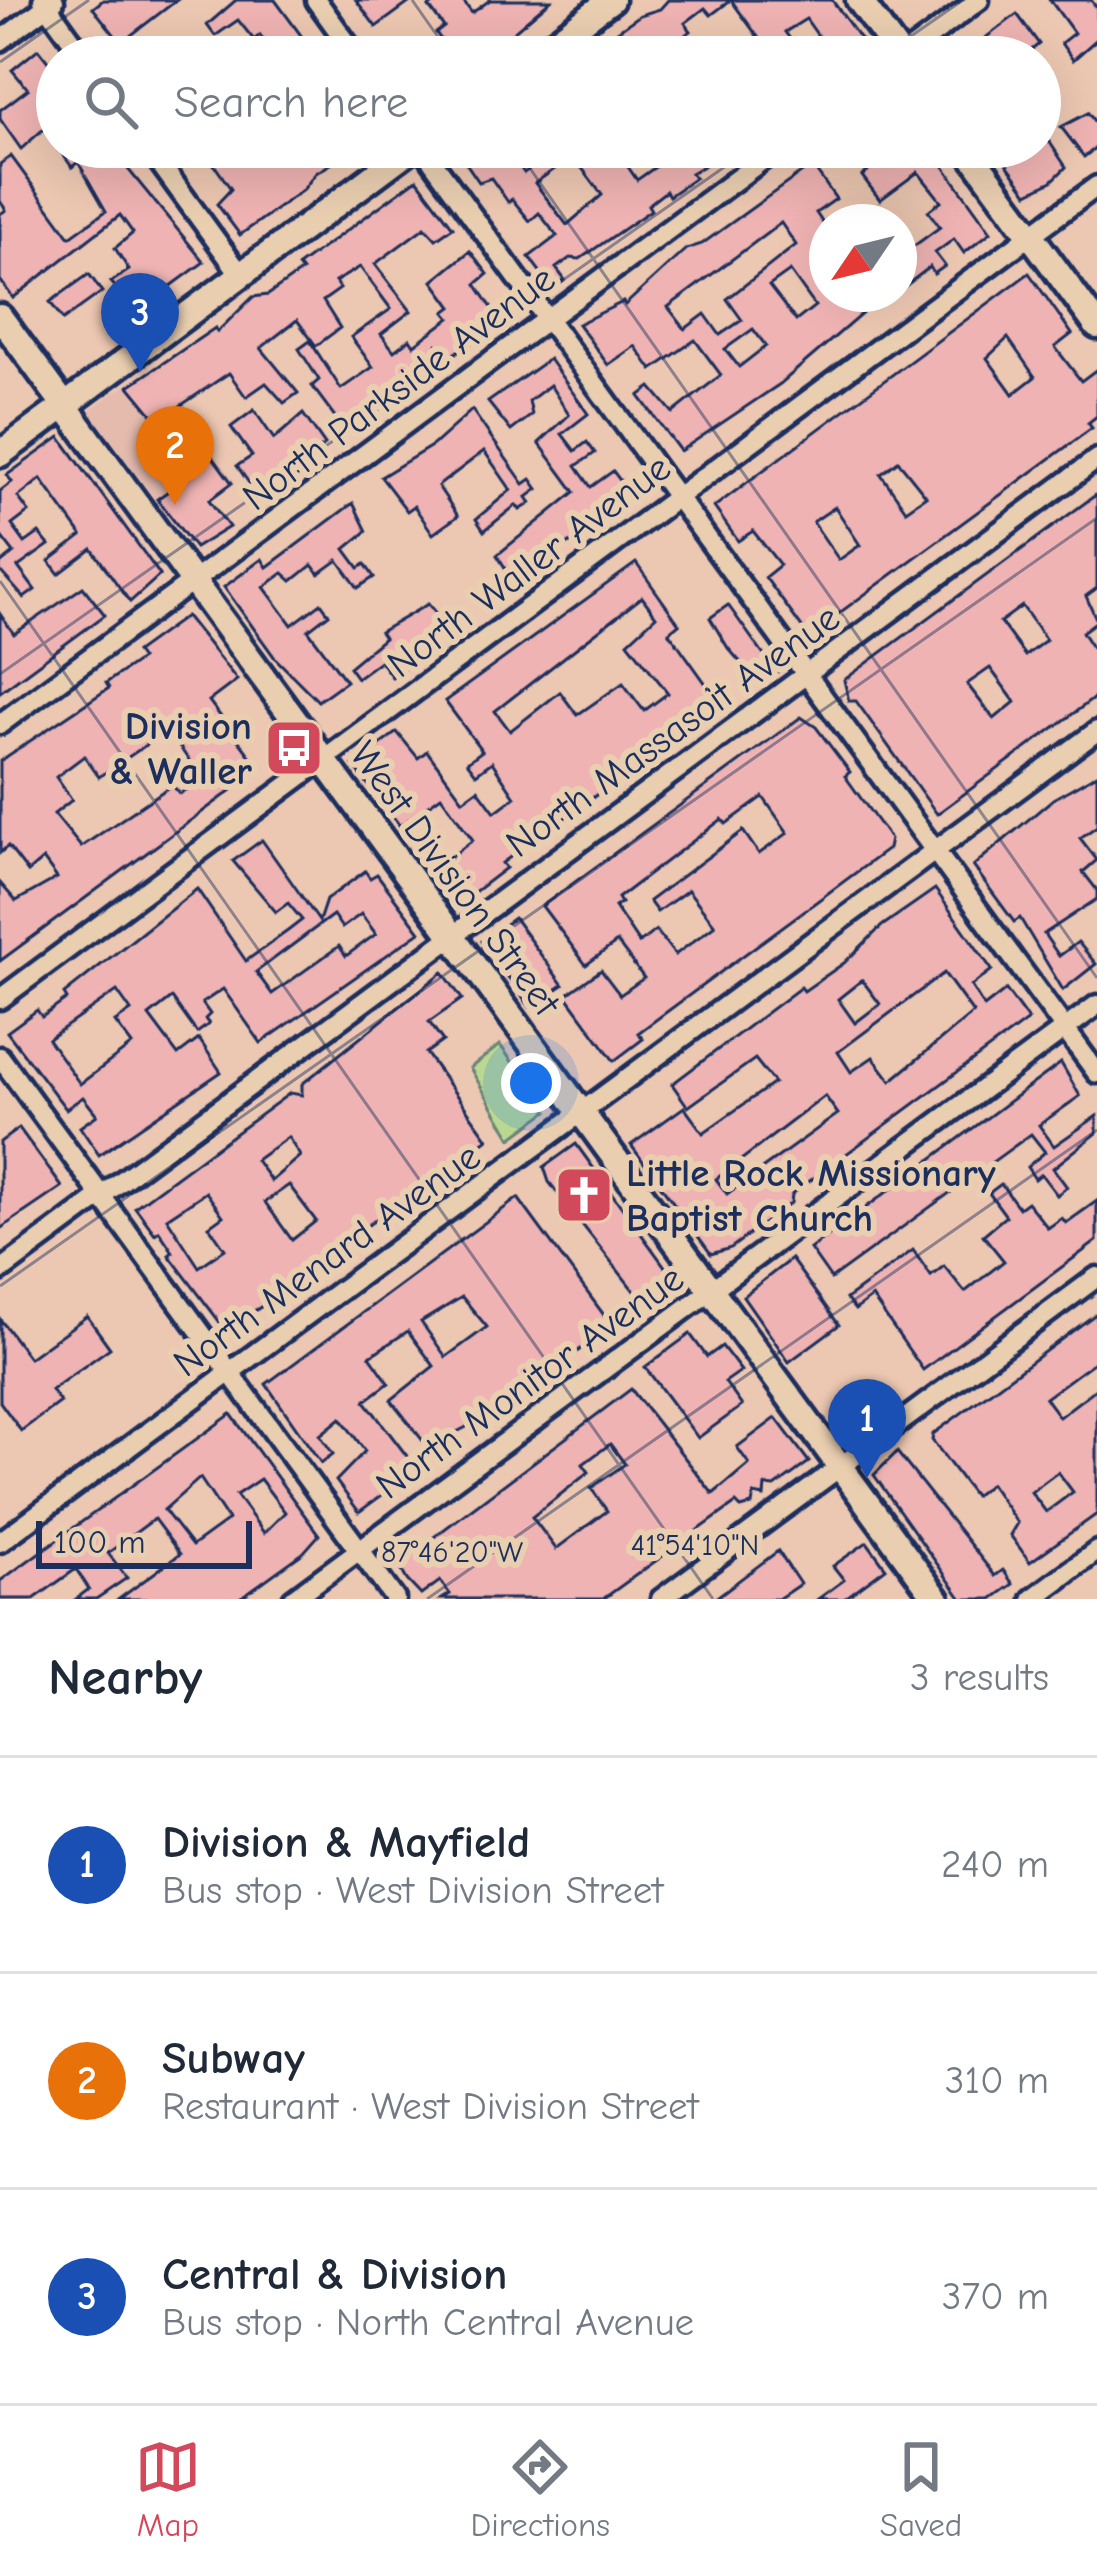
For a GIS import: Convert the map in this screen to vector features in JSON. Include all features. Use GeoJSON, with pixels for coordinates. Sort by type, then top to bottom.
{"type":"FeatureCollection","features":[{"type":"Feature","properties":{"kind":"main road"},"geometry":{"type":"LineString","coordinates":[[860,0],[886,36]]}},
{"type":"Feature","properties":{"kind":"main road"},"geometry":{"type":"LineString","coordinates":[[560,36],[598,4]]}},
{"type":"Feature","properties":{"kind":"main road"},"geometry":{"type":"LineString","coordinates":[[0,454],[388,168]]}},
{"type":"Feature","properties":{"kind":"main road"},"geometry":{"type":"LineString","coordinates":[[981,168],[1097,326]]}},
{"type":"Feature","properties":{"kind":"main road","name":"West Division Street"},"geometry":{"type":"LineString","coordinates":[[0,317],[937,1599]]}},
{"type":"Feature","properties":{"kind":"street"},"geometry":{"type":"LineString","coordinates":[[316,0],[342,36]]}},
{"type":"Feature","properties":{"kind":"street"},"geometry":{"type":"LineString","coordinates":[[930,36],[979,0]]}},
{"type":"Feature","properties":{"kind":"street"},"geometry":{"type":"LineString","coordinates":[[0,41],[48,2],[70,36]]}},
{"type":"Feature","properties":{"kind":"street"},"geometry":{"type":"LineString","coordinates":[[163,168],[241,275]]}},
{"type":"Feature","properties":{"kind":"street"},"geometry":{"type":"LineString","coordinates":[[433,168],[1097,1073]]}},
{"type":"Feature","properties":{"kind":"street","name":"North Parkside Avenue"},"geometry":{"type":"LineString","coordinates":[[0,724],[752,168]]}},
{"type":"Feature","properties":{"kind":"street","name":"North Waller Avenue"},"geometry":{"type":"LineString","coordinates":[[0,999],[1097,186]]}},
{"type":"Feature","properties":{"kind":"street","name":"North Massasoit Avenue"},"geometry":{"type":"LineString","coordinates":[[0,1271],[1097,460]]}},
{"type":"Feature","properties":{"kind":"street","name":"North Menard Avenue"},"geometry":{"type":"LineString","coordinates":[[0,1542],[1097,731]]}},
{"type":"Feature","properties":{"kind":"street","name":"North Monitor Avenue"},"geometry":{"type":"LineString","coordinates":[[292,1599],[1097,1005]]}},
{"type":"Feature","properties":{"kind":"street"},"geometry":{"type":"LineString","coordinates":[[0,1057],[394,1599]]}},
{"type":"Feature","properties":{"kind":"street"},"geometry":{"type":"LineString","coordinates":[[661,1599],[1097,1277]]}},
{"type":"Feature","properties":{"kind":"street"},"geometry":{"type":"LineString","coordinates":[[1032,1599],[1097,1551]]}},
{"type":"Feature","properties":{"kind":"shaded area"},"geometry":{"type":"Polygon","coordinates":[[[151,367],[236,483],[175,527],[89,411],[151,367]]]}},
{"type":"Feature","properties":{"kind":"green space"},"geometry":{"type":"Polygon","coordinates":[[[500,1045],[548,1111],[511,1138],[470,1068],[500,1045]]]}},
{"type":"Feature","properties":{"kind":"building"},"geometry":{"type":"Polygon","coordinates":[[[103,0],[177,0],[130,36],[115,36],[93,8],[103,0]]]}},
{"type":"Feature","properties":{"kind":"building"},"geometry":{"type":"Polygon","coordinates":[[[236,0],[275,0],[302,36],[251,36],[238,20],[215,36],[207,25],[236,0]]]}},
{"type":"Feature","properties":{"kind":"building"},"geometry":{"type":"Polygon","coordinates":[[[356,0],[413,0],[376,27],[356,0]]]}},
{"type":"Feature","properties":{"kind":"building"},"geometry":{"type":"Polygon","coordinates":[[[439,0],[462,0],[472,13],[490,0],[551,0],[509,36],[438,36],[444,27],[429,7],[439,0]]]}},
{"type":"Feature","properties":{"kind":"building"},"geometry":{"type":"Polygon","coordinates":[[[668,0],[731,0],[711,15],[705,8],[685,23],[691,31],[684,36],[610,36],[640,15],[660,9],[668,0]]]}},
{"type":"Feature","properties":{"kind":"building"},"geometry":{"type":"Polygon","coordinates":[[[731,0],[832,0],[858,36],[818,36],[806,19],[785,32],[788,36],[757,36],[731,0]]]}},
{"type":"Feature","properties":{"kind":"building"},"geometry":{"type":"Polygon","coordinates":[[[1050,0],[1091,0],[1097,8],[1097,39],[1073,60],[1061,43],[1074,33],[1050,0]]]}},
{"type":"Feature","properties":{"kind":"building"},"geometry":{"type":"Polygon","coordinates":[[[1017,14],[1033,36],[988,36],[1017,14]]]}},
{"type":"Feature","properties":{"kind":"building"},"geometry":{"type":"Polygon","coordinates":[[[36,51],[36,136],[21,149],[0,119],[0,110],[28,89],[12,70],[36,51]]]}},
{"type":"Feature","properties":{"kind":"building"},"geometry":{"type":"Polygon","coordinates":[[[1088,113],[1097,125],[1097,147],[1084,157],[1061,127],[1088,113]]]}},
{"type":"Feature","properties":{"kind":"building"},"geometry":{"type":"Polygon","coordinates":[[[11,156],[70,237],[106,211],[81,168],[127,168],[204,262],[137,311],[111,282],[129,270],[115,248],[133,233],[120,215],[13,298],[0,280],[0,214],[6,210],[0,201],[0,164],[11,156]]]}},
{"type":"Feature","properties":{"kind":"building"},"geometry":{"type":"Polygon","coordinates":[[[1061,159],[1066,167],[1052,181],[1028,193],[1010,168],[1061,168],[1061,159]]]}},
{"type":"Feature","properties":{"kind":"building"},"geometry":{"type":"Polygon","coordinates":[[[216,168],[324,168],[303,190],[240,235],[217,204],[231,189],[216,168]]]}},
{"type":"Feature","properties":{"kind":"building"},"geometry":{"type":"Polygon","coordinates":[[[469,168],[521,168],[524,173],[531,168],[556,168],[535,183],[567,225],[602,195],[582,168],[629,168],[637,180],[654,168],[700,168],[691,173],[695,178],[648,205],[651,210],[580,259],[570,258],[556,268],[565,280],[553,289],[529,257],[557,236],[539,213],[530,221],[512,199],[508,202],[491,178],[479,182],[469,168]]]}},
{"type":"Feature","properties":{"kind":"building"},"geometry":{"type":"Polygon","coordinates":[[[814,168],[836,199],[829,204],[809,204],[809,298],[790,271],[769,286],[796,321],[809,311],[864,312],[780,384],[680,451],[639,396],[651,387],[673,413],[721,375],[695,340],[652,370],[635,346],[608,365],[578,324],[625,305],[686,249],[702,244],[814,168]],[[781,223],[668,307],[685,329],[705,314],[720,335],[742,320],[727,299],[796,245],[781,223]],[[753,329],[725,349],[739,367],[766,346],[753,329]]]}},
{"type":"Feature","properties":{"kind":"building"},"geometry":{"type":"Polygon","coordinates":[[[872,168],[945,168],[991,232],[964,253],[954,239],[935,253],[945,266],[934,274],[930,267],[917,277],[917,244],[940,227],[928,211],[941,201],[918,172],[880,200],[862,176],[872,168]]]}},
{"type":"Feature","properties":{"kind":"building"},"geometry":{"type":"Polygon","coordinates":[[[417,179],[453,227],[436,239],[425,227],[375,264],[411,311],[381,334],[394,351],[410,339],[414,345],[450,318],[445,312],[452,307],[433,281],[470,251],[488,274],[476,284],[501,321],[448,358],[437,345],[429,373],[344,429],[312,386],[319,380],[299,349],[310,341],[341,389],[373,367],[351,337],[391,309],[360,267],[335,282],[340,289],[323,301],[340,328],[316,346],[297,320],[261,348],[298,393],[284,403],[266,383],[246,397],[229,373],[177,408],[232,483],[209,500],[229,527],[195,548],[157,499],[198,470],[129,386],[215,328],[217,332],[253,297],[268,295],[302,271],[298,266],[417,179]]]}},
{"type":"Feature","properties":{"kind":"building"},"geometry":{"type":"Polygon","coordinates":[[[1029,273],[1072,334],[1055,347],[1081,381],[1097,369],[1097,416],[1088,423],[1092,428],[808,636],[765,577],[780,565],[753,531],[738,541],[714,507],[1029,273]],[[1008,338],[987,358],[1013,394],[1035,377],[1008,338]],[[898,461],[881,474],[906,510],[926,496],[898,461]],[[835,507],[813,522],[839,560],[860,545],[835,507]]]}},
{"type":"Feature","properties":{"kind":"building"},"geometry":{"type":"Polygon","coordinates":[[[89,274],[102,292],[63,320],[50,302],[89,274]]]}},
{"type":"Feature","properties":{"kind":"building"},"geometry":{"type":"Polygon","coordinates":[[[549,359],[588,414],[562,434],[575,451],[587,442],[595,453],[576,466],[591,487],[613,471],[631,495],[622,506],[611,504],[601,522],[528,571],[531,575],[517,586],[497,555],[575,492],[539,443],[569,415],[550,385],[529,401],[532,415],[511,431],[488,402],[549,359]]]}},
{"type":"Feature","properties":{"kind":"building"},"geometry":{"type":"Polygon","coordinates":[[[254,410],[274,439],[303,414],[325,445],[298,464],[303,472],[290,481],[285,474],[256,493],[237,466],[252,456],[231,427],[254,410]]]}},
{"type":"Feature","properties":{"kind":"building"},"geometry":{"type":"Polygon","coordinates":[[[472,410],[524,484],[531,479],[538,489],[527,497],[531,503],[520,510],[516,505],[484,531],[476,519],[511,490],[484,451],[438,486],[458,516],[433,534],[414,506],[407,511],[381,477],[433,445],[472,410]]]}},
{"type":"Feature","properties":{"kind":"building"},"geometry":{"type":"Polygon","coordinates":[[[60,437],[160,575],[130,602],[92,549],[59,574],[49,561],[82,536],[41,479],[18,497],[29,512],[12,525],[25,543],[39,533],[49,545],[18,567],[35,590],[24,598],[0,571],[0,564],[14,553],[0,535],[0,491],[12,482],[7,475],[60,437]]]}},
{"type":"Feature","properties":{"kind":"building"},"geometry":{"type":"Polygon","coordinates":[[[1097,494],[1097,588],[1086,596],[1097,621],[1082,632],[1097,655],[1097,696],[937,814],[856,701],[849,701],[844,680],[1097,494]],[[1022,606],[1000,622],[1025,656],[1046,640],[1022,606]],[[990,668],[967,684],[994,719],[1015,702],[990,668]]]}},
{"type":"Feature","properties":{"kind":"building"},"geometry":{"type":"Polygon","coordinates":[[[353,503],[367,531],[345,549],[359,568],[365,564],[374,577],[358,588],[338,560],[319,574],[312,565],[292,581],[283,573],[264,587],[292,625],[321,603],[329,614],[308,630],[346,681],[318,701],[275,658],[224,587],[262,559],[267,567],[353,503]]]}},
{"type":"Feature","properties":{"kind":"building"},"geometry":{"type":"Polygon","coordinates":[[[636,563],[679,624],[669,632],[721,705],[502,863],[506,868],[456,906],[431,872],[473,840],[441,796],[400,826],[353,765],[397,732],[418,758],[427,751],[463,800],[478,789],[495,812],[515,797],[492,762],[476,774],[467,762],[482,751],[445,701],[636,563]],[[642,597],[495,711],[510,731],[560,692],[577,715],[623,683],[644,711],[668,693],[628,642],[656,616],[642,597]]]}},
{"type":"Feature","properties":{"kind":"building"},"geometry":{"type":"Polygon","coordinates":[[[83,587],[105,615],[0,692],[0,614],[14,634],[83,587]]]}},
{"type":"Feature","properties":{"kind":"building"},"geometry":{"type":"Polygon","coordinates":[[[428,604],[453,634],[442,631],[429,641],[433,647],[392,677],[380,661],[357,678],[349,667],[384,638],[380,632],[428,604]]]}},
{"type":"Feature","properties":{"kind":"building"},"geometry":{"type":"Polygon","coordinates":[[[728,605],[775,671],[760,666],[750,673],[728,648],[710,618],[728,605]]]}},
{"type":"Feature","properties":{"kind":"building"},"geometry":{"type":"Polygon","coordinates":[[[186,616],[237,680],[209,701],[257,765],[229,785],[232,790],[0,961],[0,883],[16,901],[57,878],[43,859],[28,872],[8,846],[0,853],[0,761],[109,688],[106,683],[141,659],[136,652],[186,616]],[[168,730],[99,777],[84,756],[56,777],[72,800],[54,814],[81,847],[172,785],[180,794],[201,778],[168,730]]]}},
{"type":"Feature","properties":{"kind":"building"},"geometry":{"type":"Polygon","coordinates":[[[801,717],[816,727],[850,772],[845,776],[890,839],[888,849],[638,1033],[643,1039],[614,1061],[566,995],[601,970],[620,995],[644,978],[617,942],[586,965],[542,906],[801,717]],[[763,797],[726,824],[722,819],[618,898],[621,903],[615,907],[639,943],[656,930],[675,955],[715,925],[688,890],[657,912],[649,901],[743,831],[759,854],[788,833],[763,797]]]}},
{"type":"Feature","properties":{"kind":"building"},"geometry":{"type":"Polygon","coordinates":[[[1097,774],[1097,826],[1080,838],[1097,860],[1083,872],[1097,890],[1097,899],[1044,934],[1059,956],[1078,942],[1096,964],[1063,990],[1020,918],[1014,922],[973,866],[1053,799],[1097,774]]]}},
{"type":"Feature","properties":{"kind":"building"},"geometry":{"type":"Polygon","coordinates":[[[262,840],[319,921],[326,900],[365,871],[370,878],[377,874],[420,932],[261,1043],[223,989],[202,1003],[210,1014],[205,1019],[209,1024],[197,1033],[172,998],[149,1016],[178,1055],[199,1039],[221,1072],[99,1155],[80,1127],[97,1115],[83,1097],[66,1109],[7,1032],[37,1010],[42,1017],[67,999],[64,994],[197,889],[246,961],[302,920],[288,903],[276,912],[233,861],[262,840]],[[361,914],[342,928],[333,915],[256,972],[272,994],[339,946],[346,956],[376,934],[361,914]],[[117,991],[48,1039],[80,1084],[132,1045],[115,1022],[131,1011],[117,991]]]}},
{"type":"Feature","properties":{"kind":"building"},"geometry":{"type":"Polygon","coordinates":[[[935,889],[992,970],[971,986],[984,1007],[1006,990],[1028,1020],[792,1194],[791,1203],[731,1248],[711,1254],[631,1145],[684,1107],[703,1133],[774,1083],[755,1059],[688,1107],[672,1084],[801,987],[804,991],[844,963],[882,926],[935,889]],[[944,973],[838,1052],[851,1072],[873,1057],[891,1081],[973,1013],[944,973]],[[862,980],[838,999],[855,1023],[880,1004],[862,980]],[[825,1096],[716,1179],[727,1194],[838,1114],[825,1096]]]}},
{"type":"Feature","properties":{"kind":"building"},"geometry":{"type":"Polygon","coordinates":[[[514,918],[563,985],[530,1007],[482,941],[514,918]]]}},
{"type":"Feature","properties":{"kind":"building"},"geometry":{"type":"Polygon","coordinates":[[[443,972],[462,999],[429,1022],[443,1041],[426,1053],[488,1139],[471,1152],[474,1158],[390,1216],[386,1212],[364,1228],[368,1233],[298,1284],[225,1329],[169,1255],[173,1252],[159,1231],[155,1234],[135,1207],[290,1093],[302,1095],[302,1084],[443,972]],[[288,1137],[256,1160],[271,1181],[300,1156],[288,1137]],[[289,1185],[265,1202],[292,1240],[316,1221],[289,1185]],[[206,1192],[167,1218],[199,1267],[225,1249],[209,1226],[223,1216],[206,1192]]]}},
{"type":"Feature","properties":{"kind":"building"},"geometry":{"type":"Polygon","coordinates":[[[1061,1063],[1080,1096],[1039,1125],[1054,1146],[1097,1116],[1097,1133],[1053,1168],[1067,1187],[1057,1195],[1041,1174],[1035,1179],[1027,1167],[1045,1152],[1031,1134],[831,1279],[810,1249],[1061,1063]]]}},
{"type":"Feature","properties":{"kind":"building"},"geometry":{"type":"Polygon","coordinates":[[[19,1128],[62,1187],[0,1229],[0,1142],[19,1128]]]}},
{"type":"Feature","properties":{"kind":"building"},"geometry":{"type":"Polygon","coordinates":[[[576,1144],[679,1286],[648,1309],[549,1182],[544,1167],[576,1144]]]}},
{"type":"Feature","properties":{"kind":"building"},"geometry":{"type":"Polygon","coordinates":[[[1001,1184],[1019,1208],[1027,1202],[1048,1228],[1062,1218],[1066,1223],[1097,1201],[1097,1241],[923,1370],[872,1297],[855,1310],[846,1299],[913,1250],[931,1276],[944,1266],[965,1292],[1004,1261],[983,1235],[1006,1216],[989,1193],[1001,1184]]]}},
{"type":"Feature","properties":{"kind":"building"},"geometry":{"type":"Polygon","coordinates":[[[518,1198],[612,1326],[497,1411],[453,1434],[456,1439],[434,1455],[391,1400],[434,1366],[408,1331],[370,1356],[389,1383],[365,1401],[413,1464],[400,1473],[404,1479],[359,1512],[336,1481],[365,1451],[341,1418],[320,1435],[333,1454],[321,1463],[266,1384],[518,1198]],[[462,1297],[421,1322],[446,1357],[487,1327],[462,1297]]]}},
{"type":"Feature","properties":{"kind":"building"},"geometry":{"type":"Polygon","coordinates":[[[791,1259],[839,1325],[789,1362],[743,1296],[791,1259]]]}},
{"type":"Feature","properties":{"kind":"building"},"geometry":{"type":"Polygon","coordinates":[[[1097,1313],[1097,1360],[1045,1398],[1059,1417],[1097,1388],[1097,1514],[1030,1562],[1010,1535],[1017,1523],[990,1484],[974,1496],[932,1440],[933,1434],[1097,1313]],[[1058,1472],[1031,1492],[1046,1512],[1073,1492],[1058,1472]]]}},
{"type":"Feature","properties":{"kind":"building"},"geometry":{"type":"Polygon","coordinates":[[[87,1316],[110,1348],[51,1390],[60,1402],[21,1431],[0,1402],[0,1319],[29,1358],[87,1316]]]}},
{"type":"Feature","properties":{"kind":"building"},"geometry":{"type":"Polygon","coordinates":[[[690,1334],[707,1357],[722,1346],[741,1371],[725,1382],[742,1406],[698,1438],[645,1367],[690,1334]]]}},
{"type":"Feature","properties":{"kind":"building"},"geometry":{"type":"Polygon","coordinates":[[[631,1389],[713,1494],[749,1464],[737,1447],[776,1418],[809,1462],[775,1487],[765,1486],[764,1497],[754,1495],[752,1505],[741,1508],[736,1503],[603,1599],[442,1599],[450,1594],[440,1581],[421,1595],[398,1564],[631,1389]],[[610,1444],[583,1464],[589,1472],[532,1517],[556,1549],[607,1511],[591,1488],[625,1464],[610,1444]]]}},
{"type":"Feature","properties":{"kind":"building"},"geometry":{"type":"Polygon","coordinates":[[[231,1414],[319,1535],[303,1553],[239,1599],[119,1599],[180,1554],[154,1519],[108,1553],[127,1578],[96,1599],[76,1599],[89,1589],[76,1569],[34,1599],[0,1599],[0,1581],[231,1414]],[[200,1478],[164,1510],[192,1546],[228,1520],[200,1478]],[[260,1479],[236,1495],[264,1533],[285,1512],[260,1479]]]}},
{"type":"Feature","properties":{"kind":"building"},"geometry":{"type":"Polygon","coordinates":[[[897,1452],[995,1576],[1003,1570],[1013,1584],[992,1599],[962,1599],[874,1475],[897,1452]]]}},
{"type":"Feature","properties":{"kind":"building"},"geometry":{"type":"Polygon","coordinates":[[[867,1542],[886,1568],[844,1599],[818,1599],[844,1580],[833,1566],[867,1542]]]}},
{"type":"Feature","properties":{"kind":"building"},"geometry":{"type":"Polygon","coordinates":[[[778,1551],[800,1584],[778,1599],[714,1599],[778,1551]]]}},
{"type":"Feature","properties":{"kind":"place","name":"Central & Division"},"geometry":{"type":"Point","coordinates":[140,372]}},
{"type":"Feature","properties":{"kind":"place","name":"Subway"},"geometry":{"type":"Point","coordinates":[175,505]}},
{"type":"Feature","properties":{"kind":"place","name":"Division & Waller"},"geometry":{"type":"Point","coordinates":[294,748]}},
{"type":"Feature","properties":{"kind":"place","name":"Little Rock Missionary Baptist Church"},"geometry":{"type":"Point","coordinates":[584,1195]}},
{"type":"Feature","properties":{"kind":"place","name":"Division & Mayfield"},"geometry":{"type":"Point","coordinates":[867,1478]}}]}
